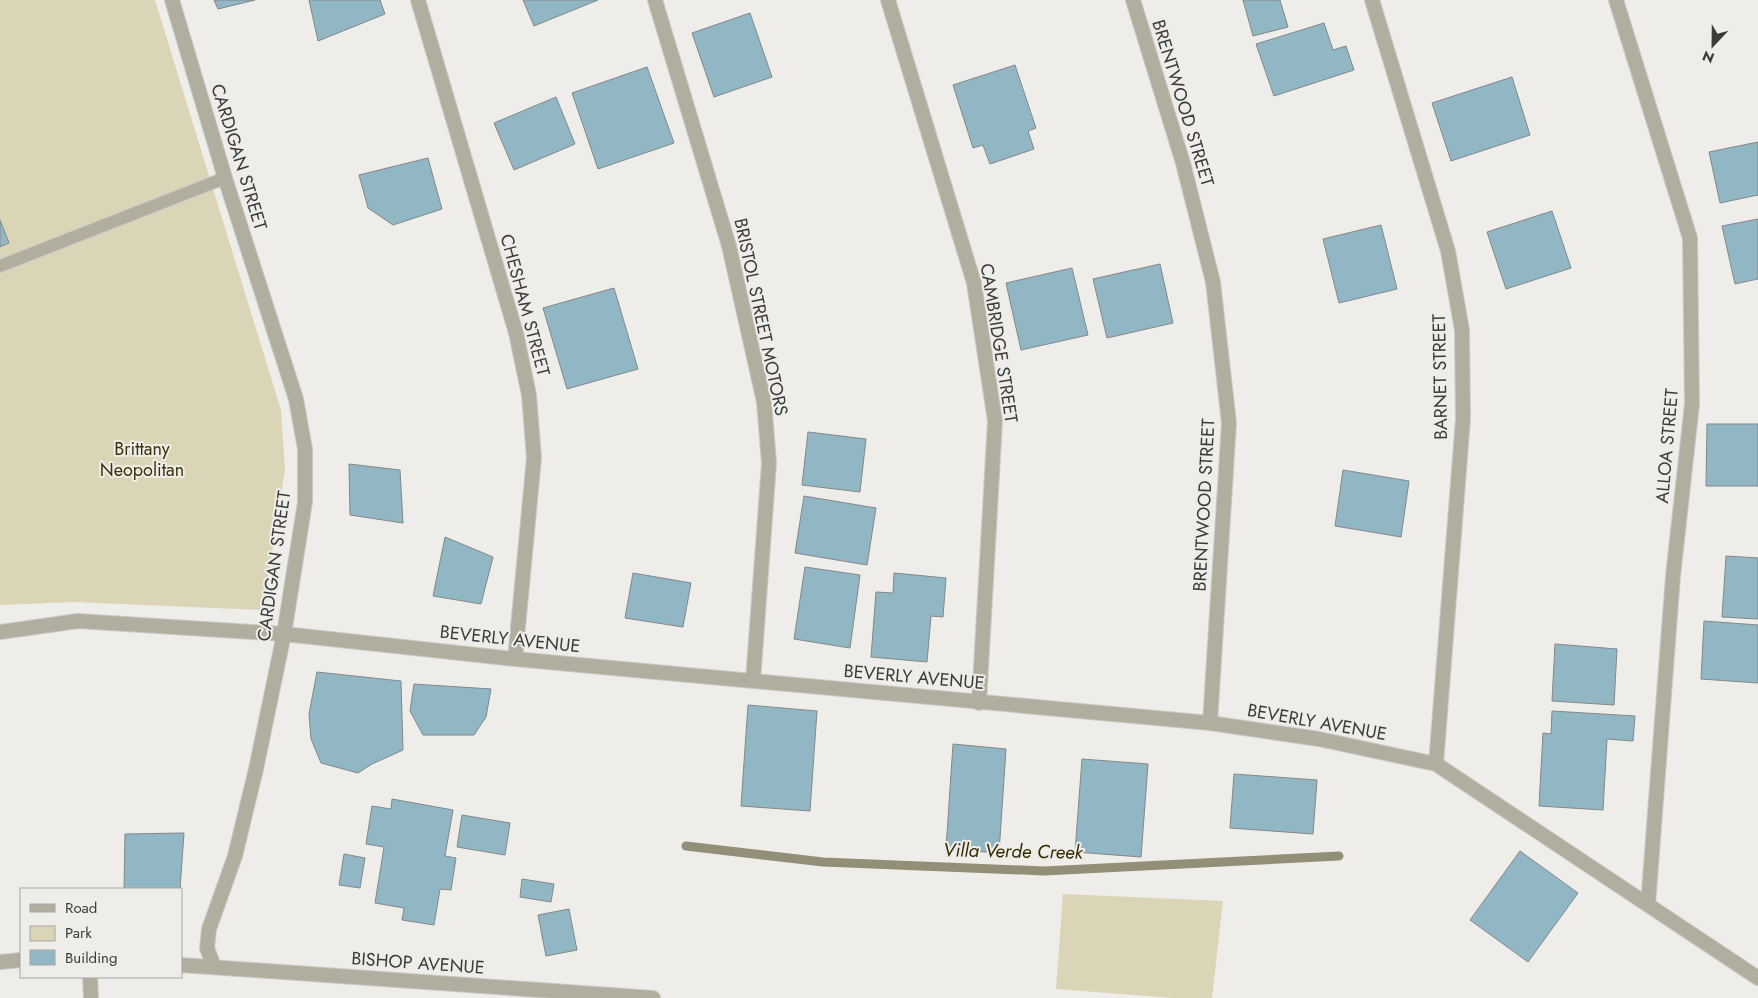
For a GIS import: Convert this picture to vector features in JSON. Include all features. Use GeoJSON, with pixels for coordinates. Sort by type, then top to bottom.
{"type":"FeatureCollection","features":[{"type":"Feature","properties":{"kind":"street","name":"CARDIGAN STREET"},"geometry":{"type":"LineString","coordinates":[[172,0],[225,178],[296,399],[305,449],[305,502],[284,634],[256,769],[235,856],[209,929],[207,948],[214,967]]}},
{"type":"Feature","properties":{"kind":"street","name":"CHESHAM STREET"},"geometry":{"type":"LineString","coordinates":[[418,0],[516,333],[529,395],[534,458],[516,659]]}},
{"type":"Feature","properties":{"kind":"street","name":"BRISTOL STREET MOTORS"},"geometry":{"type":"LineString","coordinates":[[655,0],[729,246],[764,402],[770,463],[753,681]]}},
{"type":"Feature","properties":{"kind":"street","name":"CAMBRIDGE STREET"},"geometry":{"type":"LineString","coordinates":[[888,0],[974,283],[995,421],[979,703]]}},
{"type":"Feature","properties":{"kind":"street","name":"BRENTWOOD STREET"},"geometry":{"type":"LineString","coordinates":[[1133,0],[1183,163],[1214,282],[1227,404],[1229,423],[1210,723]]}},
{"type":"Feature","properties":{"kind":"street","name":"BARNET STREET"},"geometry":{"type":"LineString","coordinates":[[1372,0],[1448,251],[1462,330],[1463,419],[1436,764]]}},
{"type":"Feature","properties":{"kind":"street","name":"ALLOA STREET"},"geometry":{"type":"LineString","coordinates":[[1616,0],[1690,238],[1692,404],[1673,576],[1648,905]]}},
{"type":"Feature","properties":{"kind":"street","name":"BEVERLY AVENUE"},"geometry":{"type":"LineString","coordinates":[[0,632],[78,621],[284,634],[516,659],[1210,723],[1319,739],[1436,764],[1758,978]]}},
{"type":"Feature","properties":{"kind":"street"},"geometry":{"type":"LineString","coordinates":[[0,962],[20,960]]}},
{"type":"Feature","properties":{"kind":"street","name":"BISHOP AVENUE"},"geometry":{"type":"LineString","coordinates":[[182,965],[653,998]]}},
{"type":"Feature","properties":{"kind":"street"},"geometry":{"type":"LineString","coordinates":[[90,978],[91,998]]}},
{"type":"Feature","properties":{"kind":"lane"},"geometry":{"type":"LineString","coordinates":[[0,266],[225,178]]}},
{"type":"Feature","properties":{"kind":"green space","name":"Brittany Neopolitan"},"geometry":{"type":"Polygon","coordinates":[[[0,0],[155,0],[281,410],[285,470],[263,610],[74,602],[0,605],[0,0]]]}},
{"type":"Feature","properties":{"kind":"green space"},"geometry":{"type":"Polygon","coordinates":[[[1063,894],[1223,901],[1212,998],[1173,998],[1056,989],[1063,894]]]}},
{"type":"Feature","properties":{"kind":"building"},"geometry":{"type":"Polygon","coordinates":[[[214,0],[255,0],[218,9],[214,0]]]}},
{"type":"Feature","properties":{"kind":"building"},"geometry":{"type":"Polygon","coordinates":[[[309,0],[380,0],[385,14],[318,41],[309,0]]]}},
{"type":"Feature","properties":{"kind":"building"},"geometry":{"type":"Polygon","coordinates":[[[523,0],[598,0],[534,26],[523,0]]]}},
{"type":"Feature","properties":{"kind":"building"},"geometry":{"type":"Polygon","coordinates":[[[1243,0],[1280,0],[1288,27],[1253,36],[1243,0]]]}},
{"type":"Feature","properties":{"kind":"building"},"geometry":{"type":"Polygon","coordinates":[[[750,13],[772,77],[714,97],[692,33],[750,13]]]}},
{"type":"Feature","properties":{"kind":"building"},"geometry":{"type":"Polygon","coordinates":[[[1324,23],[1333,50],[1346,46],[1354,70],[1274,96],[1256,44],[1324,23]]]}},
{"type":"Feature","properties":{"kind":"building"},"geometry":{"type":"Polygon","coordinates":[[[1015,65],[1036,128],[1028,131],[1034,149],[990,164],[983,145],[973,148],[953,85],[1015,65]]]}},
{"type":"Feature","properties":{"kind":"building"},"geometry":{"type":"Polygon","coordinates":[[[647,67],[674,143],[598,169],[572,93],[647,67]]]}},
{"type":"Feature","properties":{"kind":"building"},"geometry":{"type":"Polygon","coordinates":[[[1512,77],[1530,135],[1451,161],[1432,103],[1512,77]]]}},
{"type":"Feature","properties":{"kind":"building"},"geometry":{"type":"Polygon","coordinates":[[[556,97],[575,144],[514,170],[494,123],[556,97]]]}},
{"type":"Feature","properties":{"kind":"building"},"geometry":{"type":"Polygon","coordinates":[[[1758,142],[1758,195],[1720,203],[1709,152],[1758,142]]]}},
{"type":"Feature","properties":{"kind":"building"},"geometry":{"type":"Polygon","coordinates":[[[428,158],[442,209],[393,225],[368,208],[359,175],[428,158]]]}},
{"type":"Feature","properties":{"kind":"building"},"geometry":{"type":"Polygon","coordinates":[[[1552,211],[1571,268],[1506,289],[1487,232],[1552,211]]]}},
{"type":"Feature","properties":{"kind":"building"},"geometry":{"type":"Polygon","coordinates":[[[1758,219],[1758,279],[1735,284],[1722,226],[1758,219]]]}},
{"type":"Feature","properties":{"kind":"building"},"geometry":{"type":"Polygon","coordinates":[[[0,220],[9,243],[0,247],[0,220]]]}},
{"type":"Feature","properties":{"kind":"building"},"geometry":{"type":"Polygon","coordinates":[[[1381,225],[1397,289],[1339,303],[1323,239],[1381,225]]]}},
{"type":"Feature","properties":{"kind":"building"},"geometry":{"type":"Polygon","coordinates":[[[1160,264],[1173,323],[1107,338],[1093,279],[1160,264]]]}},
{"type":"Feature","properties":{"kind":"building"},"geometry":{"type":"Polygon","coordinates":[[[1072,268],[1088,335],[1021,350],[1006,283],[1072,268]]]}},
{"type":"Feature","properties":{"kind":"building"},"geometry":{"type":"Polygon","coordinates":[[[614,288],[638,369],[567,389],[543,308],[614,288]]]}},
{"type":"Feature","properties":{"kind":"building"},"geometry":{"type":"Polygon","coordinates":[[[1707,424],[1758,424],[1758,486],[1706,486],[1707,424]]]}},
{"type":"Feature","properties":{"kind":"building"},"geometry":{"type":"Polygon","coordinates":[[[808,432],[866,439],[860,492],[802,485],[808,432]]]}},
{"type":"Feature","properties":{"kind":"building"},"geometry":{"type":"Polygon","coordinates":[[[349,464],[400,470],[403,523],[350,515],[349,464]]]}},
{"type":"Feature","properties":{"kind":"building"},"geometry":{"type":"Polygon","coordinates":[[[1343,470],[1409,481],[1401,537],[1335,526],[1343,470]]]}},
{"type":"Feature","properties":{"kind":"building"},"geometry":{"type":"Polygon","coordinates":[[[804,496],[876,508],[867,565],[795,553],[804,496]]]}},
{"type":"Feature","properties":{"kind":"building"},"geometry":{"type":"Polygon","coordinates":[[[445,537],[493,557],[481,604],[433,596],[445,537]]]}},
{"type":"Feature","properties":{"kind":"building"},"geometry":{"type":"Polygon","coordinates":[[[1726,556],[1758,558],[1758,619],[1722,617],[1726,556]]]}},
{"type":"Feature","properties":{"kind":"building"},"geometry":{"type":"Polygon","coordinates":[[[805,567],[860,575],[850,648],[794,639],[805,567]]]}},
{"type":"Feature","properties":{"kind":"building"},"geometry":{"type":"Polygon","coordinates":[[[633,573],[691,583],[683,627],[625,618],[633,573]]]}},
{"type":"Feature","properties":{"kind":"building"},"geometry":{"type":"Polygon","coordinates":[[[894,573],[946,578],[943,617],[931,616],[927,662],[871,657],[876,592],[893,593],[894,573]]]}},
{"type":"Feature","properties":{"kind":"building"},"geometry":{"type":"Polygon","coordinates":[[[1704,621],[1758,625],[1758,683],[1701,679],[1704,621]]]}},
{"type":"Feature","properties":{"kind":"building"},"geometry":{"type":"Polygon","coordinates":[[[1555,644],[1617,649],[1614,705],[1552,701],[1555,644]]]}},
{"type":"Feature","properties":{"kind":"building"},"geometry":{"type":"Polygon","coordinates":[[[317,672],[401,681],[403,750],[372,764],[358,773],[321,763],[311,739],[309,714],[317,672]]]}},
{"type":"Feature","properties":{"kind":"building"},"geometry":{"type":"Polygon","coordinates":[[[414,684],[491,689],[486,717],[474,735],[423,735],[410,711],[414,684]]]}},
{"type":"Feature","properties":{"kind":"building"},"geometry":{"type":"Polygon","coordinates":[[[748,705],[817,711],[810,811],[741,806],[748,705]]]}},
{"type":"Feature","properties":{"kind":"building"},"geometry":{"type":"Polygon","coordinates":[[[1552,711],[1635,716],[1633,741],[1607,739],[1603,810],[1539,806],[1543,733],[1551,734],[1552,711]]]}},
{"type":"Feature","properties":{"kind":"building"},"geometry":{"type":"Polygon","coordinates":[[[953,744],[1006,749],[999,853],[946,849],[953,744]]]}},
{"type":"Feature","properties":{"kind":"building"},"geometry":{"type":"Polygon","coordinates":[[[1082,759],[1148,764],[1141,857],[1075,852],[1082,759]]]}},
{"type":"Feature","properties":{"kind":"building"},"geometry":{"type":"Polygon","coordinates":[[[1234,774],[1317,780],[1313,834],[1230,828],[1234,774]]]}},
{"type":"Feature","properties":{"kind":"building"},"geometry":{"type":"Polygon","coordinates":[[[392,799],[453,810],[445,856],[456,858],[451,890],[440,889],[434,925],[402,920],[404,908],[375,903],[384,847],[366,844],[372,806],[391,809],[392,799]]]}},
{"type":"Feature","properties":{"kind":"building"},"geometry":{"type":"Polygon","coordinates":[[[462,815],[510,823],[505,855],[457,847],[462,815]]]}},
{"type":"Feature","properties":{"kind":"building"},"geometry":{"type":"Polygon","coordinates":[[[184,833],[180,888],[124,888],[125,834],[184,833]]]}},
{"type":"Feature","properties":{"kind":"building"},"geometry":{"type":"Polygon","coordinates":[[[1520,851],[1578,893],[1528,962],[1470,920],[1520,851]]]}},
{"type":"Feature","properties":{"kind":"building"},"geometry":{"type":"Polygon","coordinates":[[[344,854],[365,858],[360,888],[339,885],[344,854]]]}},
{"type":"Feature","properties":{"kind":"building"},"geometry":{"type":"Polygon","coordinates":[[[522,879],[554,884],[551,902],[520,897],[522,879]]]}},
{"type":"Feature","properties":{"kind":"building"},"geometry":{"type":"Polygon","coordinates":[[[569,909],[577,950],[546,956],[538,915],[569,909]]]}},
{"type":"Feature","properties":{"kind":"waterway","name":"Villa Verde Creek"},"geometry":{"type":"LineString","coordinates":[[686,846],[823,862],[1044,871],[1339,856]]}}]}
